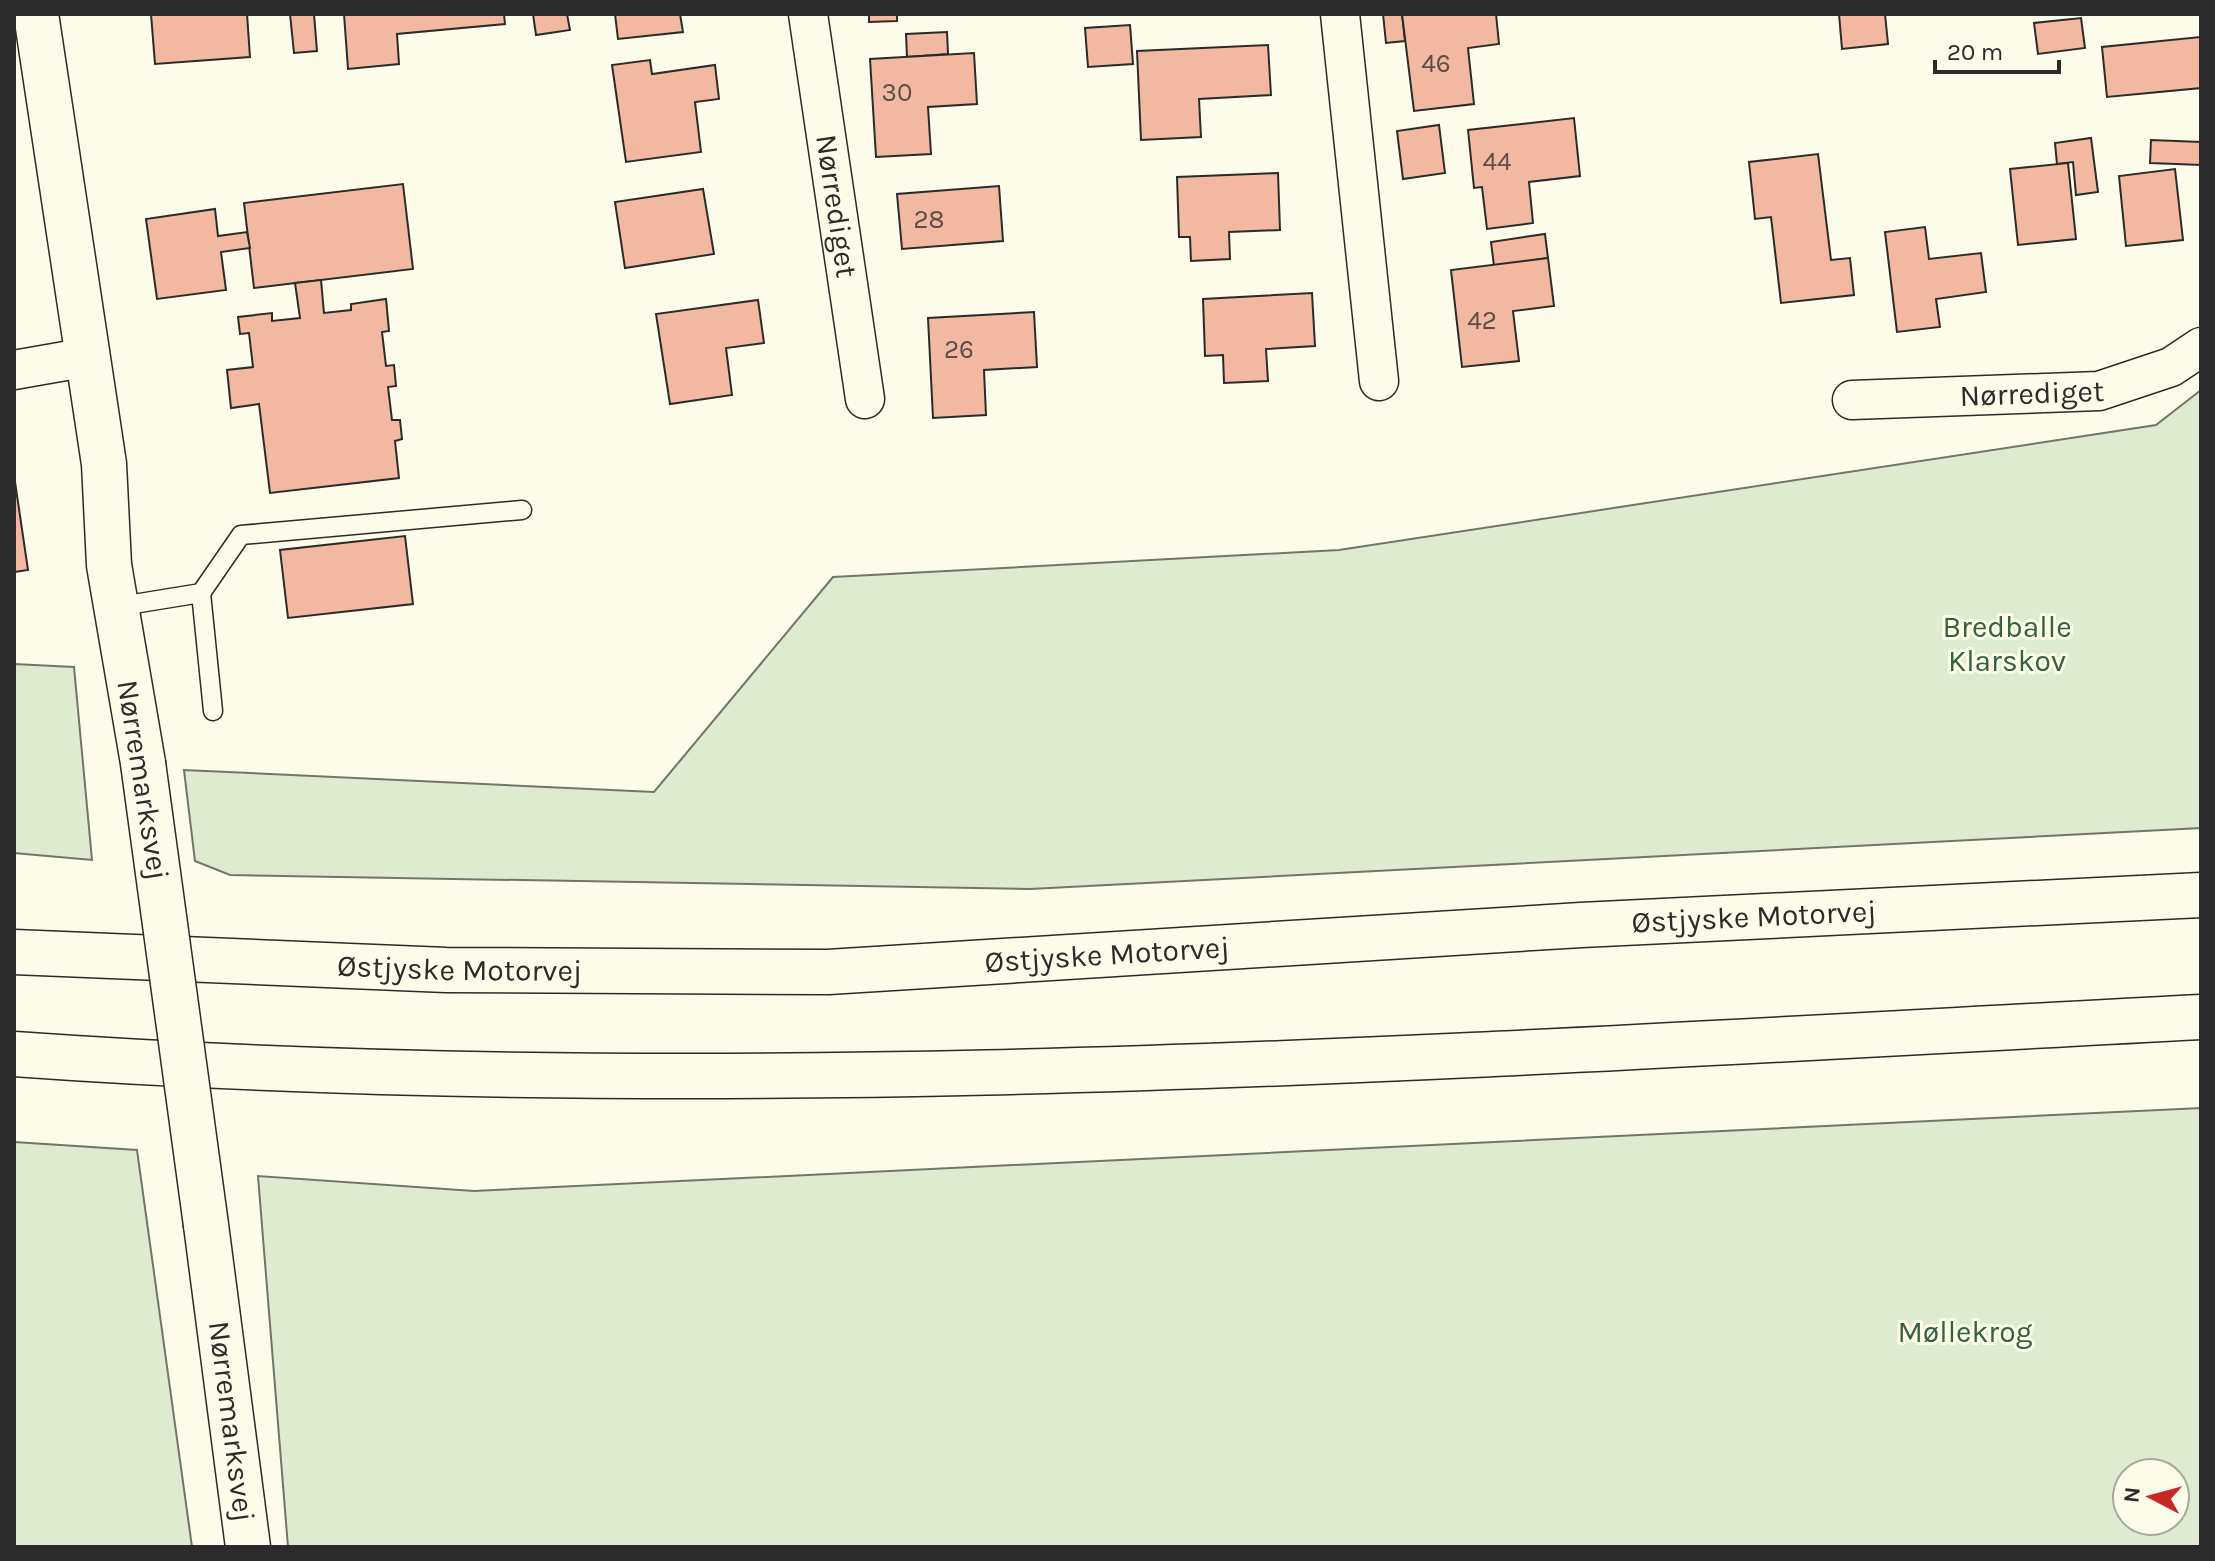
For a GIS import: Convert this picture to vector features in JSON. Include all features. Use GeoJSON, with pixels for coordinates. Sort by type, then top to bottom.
{"type":"FeatureCollection","features":[{"type":"Feature","properties":{"kind":"main road","name":"Nørremarksvej"},"geometry":{"type":"LineString","coordinates":[[36,14],[104,464],[109,565],[143,763],[248,1547]]}},
{"type":"Feature","properties":{"kind":"main road","name":"Østjyske Motorvej"},"geometry":{"type":"LineString","coordinates":[[14,952],[446,970],[828,972],[1581,925],[2201,895]]}},
{"type":"Feature","properties":{"kind":"main road"},"geometry":{"type":"LineString","coordinates":[[14,1054],[456,1073],[823,1076],[1059,1072],[2201,1017]]}},
{"type":"Feature","properties":{"kind":"street","name":"Nørrediget"},"geometry":{"type":"LineString","coordinates":[[808,14],[865,399]]}},
{"type":"Feature","properties":{"kind":"street"},"geometry":{"type":"LineString","coordinates":[[1340,14],[1379,381]]}},
{"type":"Feature","properties":{"kind":"street","name":"Nørrediget"},"geometry":{"type":"LineString","coordinates":[[1852,400],[2099,391],[2171,367],[2201,347]]}},
{"type":"Feature","properties":{"kind":"street"},"geometry":{"type":"LineString","coordinates":[[14,370],[88,357]]}},
{"type":"Feature","properties":{"kind":"lane"},"geometry":{"type":"LineString","coordinates":[[213,711],[201,593],[241,535],[522,510]]}},
{"type":"Feature","properties":{"kind":"lane"},"geometry":{"type":"LineString","coordinates":[[115,607],[201,593]]}},
{"type":"Feature","properties":{"kind":"green space","name":"Bredballe Klarskov"},"geometry":{"type":"Polygon","coordinates":[[[2201,390],[2201,828],[1030,889],[230,875],[195,861],[184,770],[654,792],[833,577],[1339,550],[2156,425],[2201,390]]]}},
{"type":"Feature","properties":{"kind":"green space"},"geometry":{"type":"Polygon","coordinates":[[[14,664],[74,667],[92,860],[14,853],[14,664]]]}},
{"type":"Feature","properties":{"kind":"green space","name":"Møllekrog"},"geometry":{"type":"Polygon","coordinates":[[[2201,1108],[2201,1547],[288,1547],[258,1176],[474,1191],[2201,1108]]]}},
{"type":"Feature","properties":{"kind":"green space"},"geometry":{"type":"Polygon","coordinates":[[[14,1142],[137,1150],[192,1547],[14,1547],[14,1142]]]}},
{"type":"Feature","properties":{"kind":"building"},"geometry":{"type":"Polygon","coordinates":[[[151,14],[247,14],[250,57],[155,64],[151,14]]]}},
{"type":"Feature","properties":{"kind":"building"},"geometry":{"type":"Polygon","coordinates":[[[290,14],[314,14],[317,51],[294,53],[290,14]]]}},
{"type":"Feature","properties":{"kind":"building"},"geometry":{"type":"Polygon","coordinates":[[[344,14],[504,14],[505,24],[397,34],[399,64],[348,69],[344,14]]]}},
{"type":"Feature","properties":{"kind":"building"},"geometry":{"type":"Polygon","coordinates":[[[533,14],[567,14],[570,30],[536,35],[533,14]]]}},
{"type":"Feature","properties":{"kind":"building"},"geometry":{"type":"Polygon","coordinates":[[[615,14],[680,14],[683,32],[618,39],[615,14]]]}},
{"type":"Feature","properties":{"kind":"building"},"geometry":{"type":"Polygon","coordinates":[[[869,14],[897,14],[897,21],[869,22],[869,14]]]}},
{"type":"Feature","properties":{"kind":"building"},"geometry":{"type":"Polygon","coordinates":[[[1383,14],[1402,14],[1405,41],[1386,43],[1383,14]]]}},
{"type":"Feature","properties":{"kind":"building"},"geometry":{"type":"Polygon","coordinates":[[[1402,14],[1496,14],[1499,44],[1468,48],[1474,104],[1414,111],[1402,14]]]}},
{"type":"Feature","properties":{"kind":"building"},"geometry":{"type":"Polygon","coordinates":[[[1839,14],[1885,14],[1888,44],[1842,49],[1839,14]]]}},
{"type":"Feature","properties":{"kind":"building"},"geometry":{"type":"Polygon","coordinates":[[[2081,18],[2085,48],[2038,54],[2034,23],[2081,18]]]}},
{"type":"Feature","properties":{"kind":"building"},"geometry":{"type":"Polygon","coordinates":[[[1130,25],[1133,64],[1088,67],[1085,28],[1130,25]]]}},
{"type":"Feature","properties":{"kind":"building"},"geometry":{"type":"Polygon","coordinates":[[[947,32],[948,54],[907,57],[906,34],[947,32]]]}},
{"type":"Feature","properties":{"kind":"building"},"geometry":{"type":"Polygon","coordinates":[[[2200,37],[2201,88],[2107,97],[2102,47],[2200,37]]]}},
{"type":"Feature","properties":{"kind":"building"},"geometry":{"type":"Polygon","coordinates":[[[1268,45],[1271,95],[1199,99],[1201,137],[1141,140],[1137,51],[1268,45]]]}},
{"type":"Feature","properties":{"kind":"building"},"geometry":{"type":"Polygon","coordinates":[[[974,53],[977,104],[928,107],[931,154],[876,157],[870,59],[974,53]]]}},
{"type":"Feature","properties":{"kind":"building"},"geometry":{"type":"Polygon","coordinates":[[[650,60],[652,74],[715,65],[719,99],[695,102],[701,152],[626,162],[612,65],[650,60]]]}},
{"type":"Feature","properties":{"kind":"building"},"geometry":{"type":"Polygon","coordinates":[[[1574,118],[1580,176],[1529,182],[1533,223],[1487,229],[1482,187],[1474,188],[1468,130],[1574,118]]]}},
{"type":"Feature","properties":{"kind":"building"},"geometry":{"type":"Polygon","coordinates":[[[1439,125],[1445,173],[1403,179],[1397,131],[1439,125]]]}},
{"type":"Feature","properties":{"kind":"building"},"geometry":{"type":"Polygon","coordinates":[[[2091,138],[2098,192],[2076,195],[2073,162],[2057,164],[2055,143],[2091,138]]]}},
{"type":"Feature","properties":{"kind":"building"},"geometry":{"type":"Polygon","coordinates":[[[2151,140],[2201,142],[2201,165],[2150,163],[2151,140]]]}},
{"type":"Feature","properties":{"kind":"building"},"geometry":{"type":"Polygon","coordinates":[[[1818,154],[1831,260],[1850,258],[1854,295],[1781,303],[1771,217],[1755,219],[1749,162],[1818,154]]]}},
{"type":"Feature","properties":{"kind":"building"},"geometry":{"type":"Polygon","coordinates":[[[2068,163],[2076,239],[2018,245],[2010,169],[2068,163]]]}},
{"type":"Feature","properties":{"kind":"building"},"geometry":{"type":"Polygon","coordinates":[[[2175,169],[2183,240],[2126,246],[2119,176],[2175,169]]]}},
{"type":"Feature","properties":{"kind":"building"},"geometry":{"type":"Polygon","coordinates":[[[1278,173],[1280,230],[1229,232],[1230,259],[1191,261],[1190,237],[1179,237],[1177,177],[1278,173]]]}},
{"type":"Feature","properties":{"kind":"building"},"geometry":{"type":"Polygon","coordinates":[[[403,184],[413,269],[254,288],[244,203],[403,184]]]}},
{"type":"Feature","properties":{"kind":"building"},"geometry":{"type":"Polygon","coordinates":[[[999,186],[1003,241],[902,249],[897,194],[999,186]]]}},
{"type":"Feature","properties":{"kind":"building"},"geometry":{"type":"Polygon","coordinates":[[[703,189],[714,254],[625,268],[615,202],[703,189]]]}},
{"type":"Feature","properties":{"kind":"building"},"geometry":{"type":"Polygon","coordinates":[[[215,209],[218,236],[247,232],[250,248],[221,252],[226,290],[157,299],[146,219],[215,209]]]}},
{"type":"Feature","properties":{"kind":"building"},"geometry":{"type":"Polygon","coordinates":[[[1925,227],[1929,259],[1981,253],[1986,292],[1936,299],[1940,327],[1897,332],[1885,232],[1925,227]]]}},
{"type":"Feature","properties":{"kind":"building"},"geometry":{"type":"Polygon","coordinates":[[[1545,234],[1548,258],[1494,266],[1491,242],[1545,234]]]}},
{"type":"Feature","properties":{"kind":"building"},"geometry":{"type":"Polygon","coordinates":[[[1548,258],[1554,306],[1513,311],[1519,361],[1462,367],[1451,270],[1548,258]]]}},
{"type":"Feature","properties":{"kind":"building"},"geometry":{"type":"Polygon","coordinates":[[[321,280],[324,313],[351,310],[351,304],[386,299],[389,331],[382,332],[386,366],[394,365],[396,386],[388,387],[392,420],[400,420],[402,439],[395,441],[399,478],[270,493],[259,404],[231,408],[227,370],[253,367],[249,333],[240,334],[238,317],[272,313],[272,321],[300,318],[295,283],[321,280]]]}},
{"type":"Feature","properties":{"kind":"building"},"geometry":{"type":"Polygon","coordinates":[[[1312,293],[1315,346],[1266,349],[1268,381],[1224,383],[1223,355],[1205,356],[1203,299],[1312,293]]]}},
{"type":"Feature","properties":{"kind":"building"},"geometry":{"type":"Polygon","coordinates":[[[758,300],[764,343],[726,348],[732,395],[670,404],[656,314],[758,300]]]}},
{"type":"Feature","properties":{"kind":"building"},"geometry":{"type":"Polygon","coordinates":[[[1034,312],[1037,367],[984,370],[986,415],[933,418],[928,318],[1034,312]]]}},
{"type":"Feature","properties":{"kind":"building"},"geometry":{"type":"Polygon","coordinates":[[[14,475],[28,570],[14,572],[14,475]]]}},
{"type":"Feature","properties":{"kind":"building"},"geometry":{"type":"Polygon","coordinates":[[[405,536],[413,604],[288,618],[280,550],[405,536]]]}}]}
